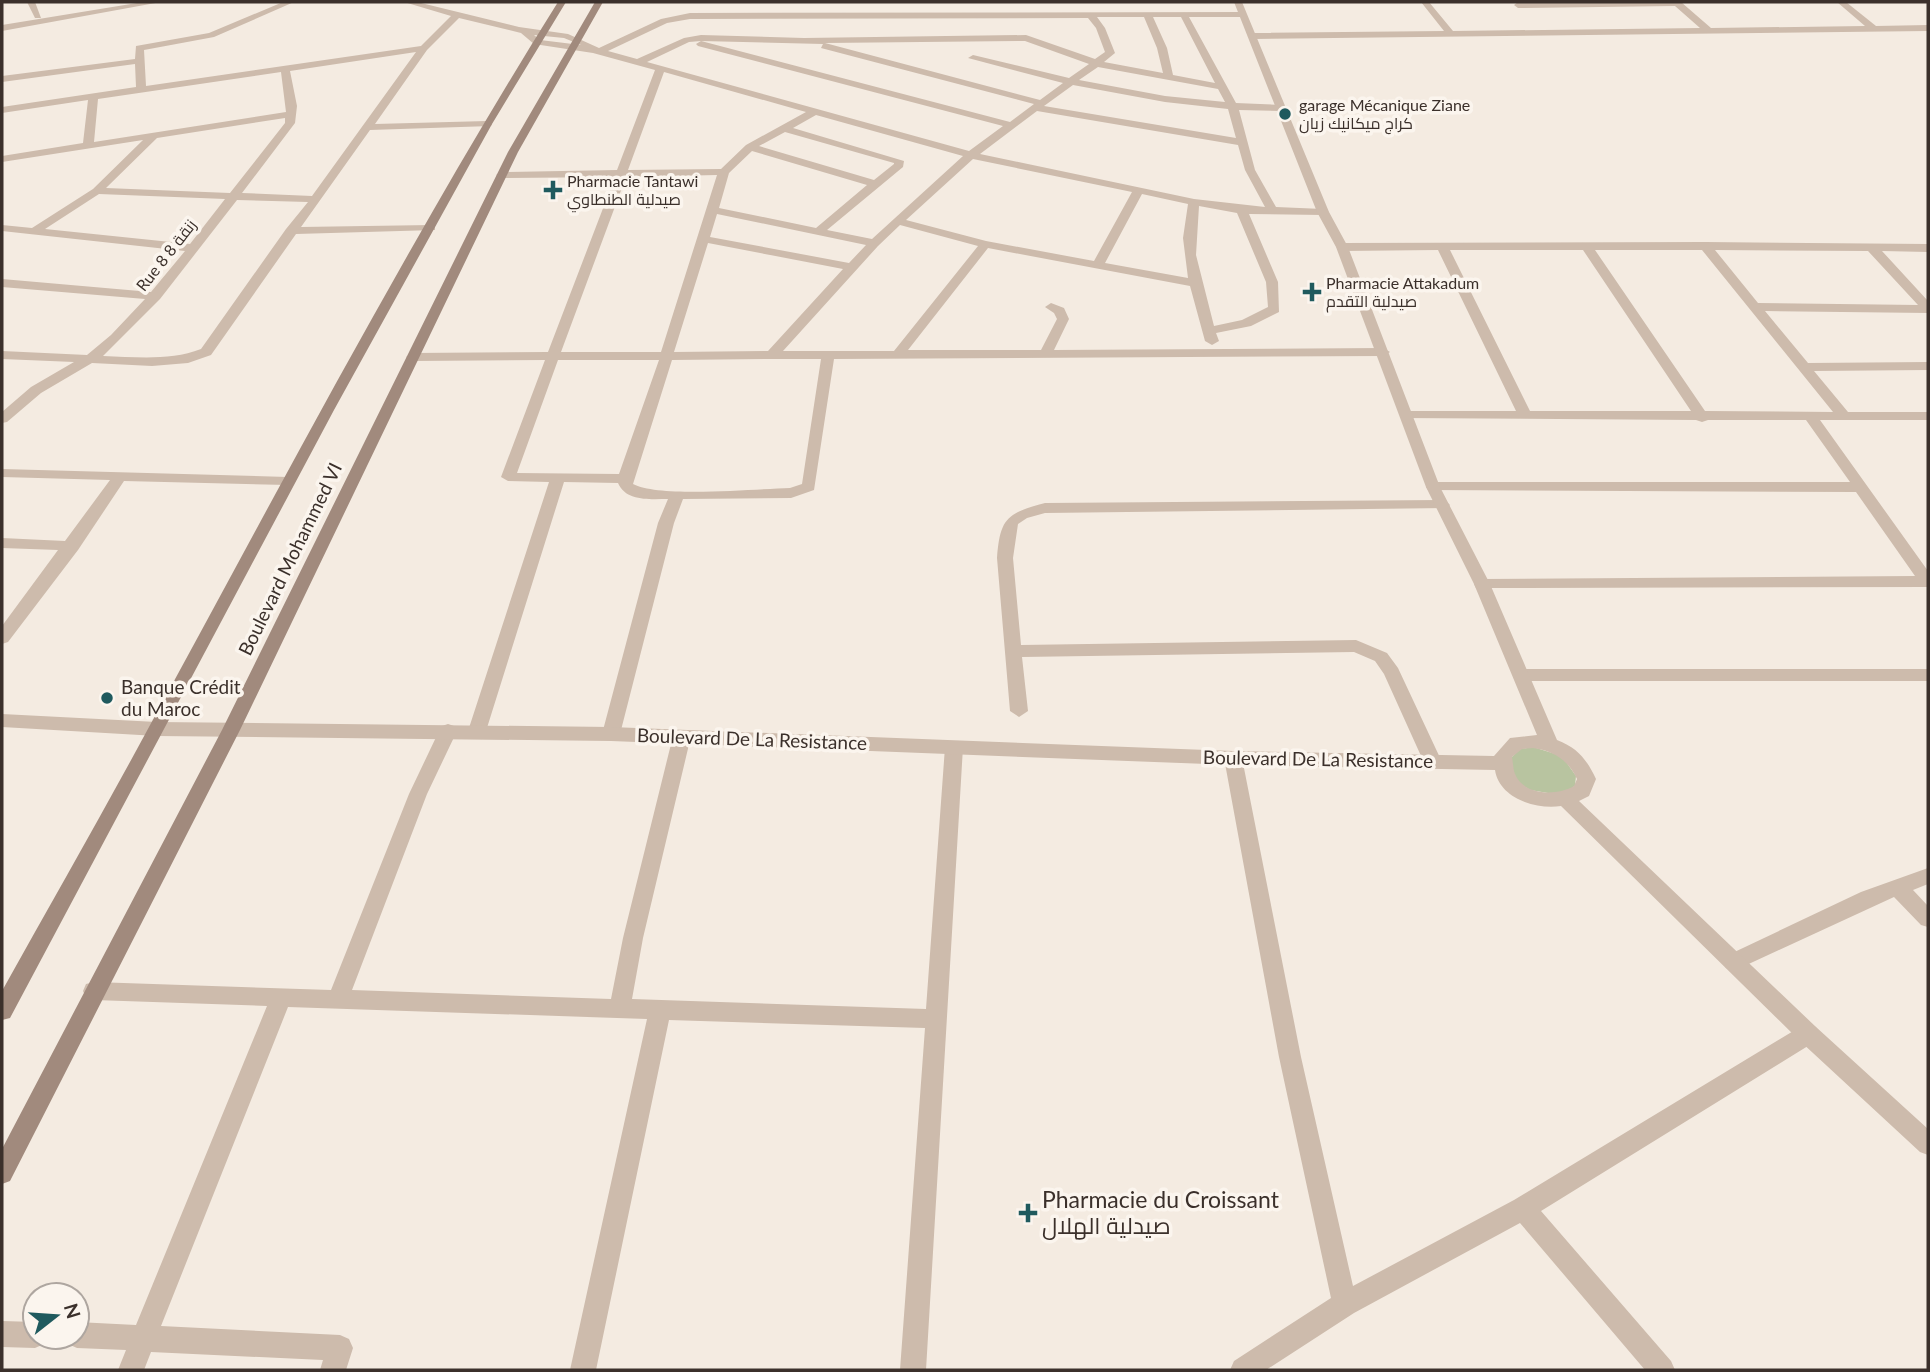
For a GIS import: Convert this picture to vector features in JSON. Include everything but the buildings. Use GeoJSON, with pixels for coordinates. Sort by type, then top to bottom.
{"type":"FeatureCollection","features":[{"type":"Feature","properties":{"kind":"main road","name":"Boulevard Mohammed VI"},"geometry":{"type":"LineString","coordinates":[[2,1011],[8,988],[157,729],[288,481],[487,124],[562,2]]}},
{"type":"Feature","properties":{"kind":"main road","name":"Boulevard Mohammed VI"},"geometry":{"type":"LineString","coordinates":[[2,1173],[230,730],[502,174],[599,2]]}},
{"type":"Feature","properties":{"kind":"street"},"geometry":{"type":"LineString","coordinates":[[31,2],[38,16]]}},
{"type":"Feature","properties":{"kind":"street"},"geometry":{"type":"LineString","coordinates":[[2,22],[124,2]]}},
{"type":"Feature","properties":{"kind":"street"},"geometry":{"type":"LineString","coordinates":[[2,28],[157,2]]}},
{"type":"Feature","properties":{"kind":"street"},"geometry":{"type":"LineString","coordinates":[[141,89],[137,50],[142,47],[211,35],[290,2]]}},
{"type":"Feature","properties":{"kind":"street"},"geometry":{"type":"LineString","coordinates":[[408,2],[574,43],[660,70],[971,155],[1242,210],[1323,212]]}},
{"type":"Feature","properties":{"kind":"street"},"geometry":{"type":"LineString","coordinates":[[850,16],[855,2]]}},
{"type":"Feature","properties":{"kind":"street"},"geometry":{"type":"LineString","coordinates":[[947,2],[947,16]]}},
{"type":"Feature","properties":{"kind":"street"},"geometry":{"type":"LineString","coordinates":[[1040,2],[1041,16]]}},
{"type":"Feature","properties":{"kind":"street"},"geometry":{"type":"LineString","coordinates":[[1425,2],[1450,33]]}},
{"type":"Feature","properties":{"kind":"street"},"geometry":{"type":"LineString","coordinates":[[1516,3],[1677,2],[1709,31]]}},
{"type":"Feature","properties":{"kind":"street"},"geometry":{"type":"LineString","coordinates":[[1841,2],[1874,29]]}},
{"type":"Feature","properties":{"kind":"street"},"geometry":{"type":"LineString","coordinates":[[1516,3],[1527,14]]}},
{"type":"Feature","properties":{"kind":"street"},"geometry":{"type":"LineString","coordinates":[[596,51],[676,15],[1184,15],[1241,8],[1323,212],[1342,247],[1433,487],[1482,584],[1549,744]]}},
{"type":"Feature","properties":{"kind":"street"},"geometry":{"type":"LineString","coordinates":[[2,355],[163,361],[188,359],[206,352],[290,231],[370,127],[424,48],[457,15]]}},
{"type":"Feature","properties":{"kind":"street"},"geometry":{"type":"LineString","coordinates":[[1148,15],[1162,48],[1169,78]]}},
{"type":"Feature","properties":{"kind":"street"},"geometry":{"type":"LineString","coordinates":[[1184,15],[1233,108],[1250,170],[1273,212]]}},
{"type":"Feature","properties":{"kind":"street"},"geometry":{"type":"LineString","coordinates":[[741,37],[750,16]]}},
{"type":"Feature","properties":{"kind":"street"},"geometry":{"type":"LineString","coordinates":[[889,39],[891,16]]}},
{"type":"Feature","properties":{"kind":"street"},"geometry":{"type":"LineString","coordinates":[[1024,16],[1026,38]]}},
{"type":"Feature","properties":{"kind":"street"},"geometry":{"type":"LineString","coordinates":[[771,356],[874,243],[971,155],[1099,64],[1110,53],[1100,28],[1091,16]]}},
{"type":"Feature","properties":{"kind":"street"},"geometry":{"type":"LineString","coordinates":[[1535,24],[1544,33]]}},
{"type":"Feature","properties":{"kind":"street"},"geometry":{"type":"LineString","coordinates":[[1254,36],[1928,29]]}},
{"type":"Feature","properties":{"kind":"street"},"geometry":{"type":"LineString","coordinates":[[636,63],[687,40],[741,37],[804,41],[1026,38],[1099,64],[1221,87]]}},
{"type":"Feature","properties":{"kind":"street"},"geometry":{"type":"LineString","coordinates":[[687,40],[1010,125]]}},
{"type":"Feature","properties":{"kind":"street"},"geometry":{"type":"LineString","coordinates":[[804,41],[1038,106],[1241,142]]}},
{"type":"Feature","properties":{"kind":"street"},"geometry":{"type":"LineString","coordinates":[[2,110],[424,48]]}},
{"type":"Feature","properties":{"kind":"street"},"geometry":{"type":"LineString","coordinates":[[973,58],[1070,83],[1233,108],[1282,108]]}},
{"type":"Feature","properties":{"kind":"street"},"geometry":{"type":"LineString","coordinates":[[2,79],[138,61]]}},
{"type":"Feature","properties":{"kind":"street"},"geometry":{"type":"LineString","coordinates":[[2,159],[291,114],[285,68]]}},
{"type":"Feature","properties":{"kind":"street"},"geometry":{"type":"LineString","coordinates":[[625,479],[508,477],[552,355],[604,227],[621,172],[660,70]]}},
{"type":"Feature","properties":{"kind":"street"},"geometry":{"type":"LineString","coordinates":[[88,146],[93,97]]}},
{"type":"Feature","properties":{"kind":"street"},"geometry":{"type":"LineString","coordinates":[[814,112],[750,147],[724,172],[625,479],[626,486],[640,494],[677,495],[791,493],[809,487],[828,356]]}},
{"type":"Feature","properties":{"kind":"street","name":"Rue 8 8 زنقة"},"geometry":{"type":"LineString","coordinates":[[2,418],[36,390],[93,357],[116,338],[156,296],[285,131],[291,114]]}},
{"type":"Feature","properties":{"kind":"street"},"geometry":{"type":"LineString","coordinates":[[370,127],[487,124]]}},
{"type":"Feature","properties":{"kind":"street"},"geometry":{"type":"LineString","coordinates":[[783,128],[899,161],[899,165],[817,233]]}},
{"type":"Feature","properties":{"kind":"street"},"geometry":{"type":"LineString","coordinates":[[36,230],[97,191],[153,136]]}},
{"type":"Feature","properties":{"kind":"street"},"geometry":{"type":"LineString","coordinates":[[750,147],[874,184]]}},
{"type":"Feature","properties":{"kind":"street"},"geometry":{"type":"LineString","coordinates":[[502,174],[724,172]]}},
{"type":"Feature","properties":{"kind":"street"},"geometry":{"type":"LineString","coordinates":[[97,191],[314,199]]}},
{"type":"Feature","properties":{"kind":"street"},"geometry":{"type":"LineString","coordinates":[[1098,265],[1138,191]]}},
{"type":"Feature","properties":{"kind":"street"},"geometry":{"type":"LineString","coordinates":[[1194,202],[1188,223],[1187,252],[1216,353]]}},
{"type":"Feature","properties":{"kind":"street"},"geometry":{"type":"LineString","coordinates":[[713,210],[874,243]]}},
{"type":"Feature","properties":{"kind":"street"},"geometry":{"type":"LineString","coordinates":[[1210,331],[1246,323],[1275,309],[1272,282],[1242,210]]}},
{"type":"Feature","properties":{"kind":"street"},"geometry":{"type":"LineString","coordinates":[[898,221],[985,244],[1196,283]]}},
{"type":"Feature","properties":{"kind":"street"},"geometry":{"type":"LineString","coordinates":[[2,228],[192,248]]}},
{"type":"Feature","properties":{"kind":"street"},"geometry":{"type":"LineString","coordinates":[[290,231],[431,228]]}},
{"type":"Feature","properties":{"kind":"street"},"geometry":{"type":"LineString","coordinates":[[703,239],[851,267]]}},
{"type":"Feature","properties":{"kind":"street"},"geometry":{"type":"LineString","coordinates":[[897,356],[985,244]]}},
{"type":"Feature","properties":{"kind":"street"},"geometry":{"type":"LineString","coordinates":[[1587,246],[1702,418]]}},
{"type":"Feature","properties":{"kind":"street"},"geometry":{"type":"LineString","coordinates":[[1705,246],[1843,415]]}},
{"type":"Feature","properties":{"kind":"street"},"geometry":{"type":"LineString","coordinates":[[1342,247],[1928,248]]}},
{"type":"Feature","properties":{"kind":"street"},"geometry":{"type":"LineString","coordinates":[[1442,247],[1525,416]]}},
{"type":"Feature","properties":{"kind":"street"},"geometry":{"type":"LineString","coordinates":[[1871,247],[1928,308]]}},
{"type":"Feature","properties":{"kind":"street"},"geometry":{"type":"LineString","coordinates":[[2,283],[156,296]]}},
{"type":"Feature","properties":{"kind":"street"},"geometry":{"type":"LineString","coordinates":[[1045,354],[1063,319],[1060,311],[1051,307]]}},
{"type":"Feature","properties":{"kind":"street"},"geometry":{"type":"LineString","coordinates":[[1755,307],[1928,308]]}},
{"type":"Feature","properties":{"kind":"street"},"geometry":{"type":"LineString","coordinates":[[414,357],[1384,352]]}},
{"type":"Feature","properties":{"kind":"street"},"geometry":{"type":"LineString","coordinates":[[1803,367],[1928,366]]}},
{"type":"Feature","properties":{"kind":"street"},"geometry":{"type":"LineString","coordinates":[[1406,415],[1702,418],[1928,416]]}},
{"type":"Feature","properties":{"kind":"street"},"geometry":{"type":"LineString","coordinates":[[1810,416],[1928,581]]}},
{"type":"Feature","properties":{"kind":"street"},"geometry":{"type":"LineString","coordinates":[[2,473],[288,481]]}},
{"type":"Feature","properties":{"kind":"street"},"geometry":{"type":"LineString","coordinates":[[2,638],[9,618],[72,546],[119,478]]}},
{"type":"Feature","properties":{"kind":"street"},"geometry":{"type":"LineString","coordinates":[[477,731],[558,478]]}},
{"type":"Feature","properties":{"kind":"street"},"geometry":{"type":"LineString","coordinates":[[1433,487],[1860,487]]}},
{"type":"Feature","properties":{"kind":"street"},"geometry":{"type":"LineString","coordinates":[[611,734],[666,523],[677,495]]}},
{"type":"Feature","properties":{"kind":"street"},"geometry":{"type":"LineString","coordinates":[[1019,711],[1005,542],[1011,523],[1022,514],[1045,508],[1442,505]]}},
{"type":"Feature","properties":{"kind":"street"},"geometry":{"type":"LineString","coordinates":[[2,543],[72,546]]}},
{"type":"Feature","properties":{"kind":"street"},"geometry":{"type":"LineString","coordinates":[[1482,584],[1928,581]]}},
{"type":"Feature","properties":{"kind":"street"},"geometry":{"type":"LineString","coordinates":[[1014,651],[1356,646],[1381,657],[1392,672],[1433,762]]}},
{"type":"Feature","properties":{"kind":"street"},"geometry":{"type":"LineString","coordinates":[[1522,675],[1928,675]]}},
{"type":"Feature","properties":{"kind":"street","name":"Boulevard De La Resistance"},"geometry":{"type":"LineString","coordinates":[[2,721],[157,729],[611,734],[1233,758],[1502,763]]}},
{"type":"Feature","properties":{"kind":"street"},"geometry":{"type":"LineString","coordinates":[[338,998],[418,793],[449,731]]}},
{"type":"Feature","properties":{"kind":"street"},"geometry":{"type":"LineString","coordinates":[[620,1007],[633,938],[682,736]]}},
{"type":"Feature","properties":{"kind":"street"},"geometry":{"type":"LineString","coordinates":[[1525,741],[1549,744],[1574,758],[1586,778],[1585,788],[1578,796],[1567,801],[1554,802],[1524,793],[1504,774],[1503,755],[1516,743],[1525,741]]}},
{"type":"Feature","properties":{"kind":"street"},"geometry":{"type":"LineString","coordinates":[[913,1370],[954,747]]}},
{"type":"Feature","properties":{"kind":"street"},"geometry":{"type":"LineString","coordinates":[[1233,758],[1290,1058],[1345,1304]]}},
{"type":"Feature","properties":{"kind":"street"},"geometry":{"type":"LineString","coordinates":[[1567,801],[1808,1034],[1928,1144]]}},
{"type":"Feature","properties":{"kind":"street"},"geometry":{"type":"LineString","coordinates":[[1733,962],[1897,887],[1928,876]]}},
{"type":"Feature","properties":{"kind":"street"},"geometry":{"type":"LineString","coordinates":[[1897,887],[1928,919]]}},
{"type":"Feature","properties":{"kind":"street"},"geometry":{"type":"LineString","coordinates":[[94,991],[935,1019]]}},
{"type":"Feature","properties":{"kind":"street"},"geometry":{"type":"LineString","coordinates":[[131,1370],[282,996]]}},
{"type":"Feature","properties":{"kind":"street"},"geometry":{"type":"LineString","coordinates":[[583,1370],[660,1010]]}},
{"type":"Feature","properties":{"kind":"street"},"geometry":{"type":"LineString","coordinates":[[1255,1367],[1345,1304],[1523,1208],[1808,1034]]}},
{"type":"Feature","properties":{"kind":"street"},"geometry":{"type":"LineString","coordinates":[[1523,1208],[1662,1370]]}},
{"type":"Feature","properties":{"kind":"street"},"geometry":{"type":"LineString","coordinates":[[2,1334],[21,1335]]}},
{"type":"Feature","properties":{"kind":"street"},"geometry":{"type":"LineString","coordinates":[[91,1336],[340,1348],[333,1370]]}},
{"type":"Feature","properties":{"kind":"green space"},"geometry":{"type":"Polygon","coordinates":[[[1533,747],[1562,756],[1576,776],[1575,786],[1560,795],[1530,790],[1517,782],[1509,760],[1520,749],[1533,747]]]}},
{"type":"Feature","properties":{"kind":"place","name":"garage Mécanique Ziane كراج ميكانيك زيان"},"geometry":{"type":"Point","coordinates":[1285,114]}},
{"type":"Feature","properties":{"kind":"place","name":"Pharmacie Tantawi صيدلية الطنطاوي"},"geometry":{"type":"Point","coordinates":[553,190]}},
{"type":"Feature","properties":{"kind":"place","name":"Pharmacie Attakadum صيدلية التقدم"},"geometry":{"type":"Point","coordinates":[1312,292]}},
{"type":"Feature","properties":{"kind":"place","name":"Banque Crédit du Maroc"},"geometry":{"type":"Point","coordinates":[107,698]}},
{"type":"Feature","properties":{"kind":"place","name":"Pharmacie du Croissant صيدلية الهلال"},"geometry":{"type":"Point","coordinates":[1028,1213]}}]}
